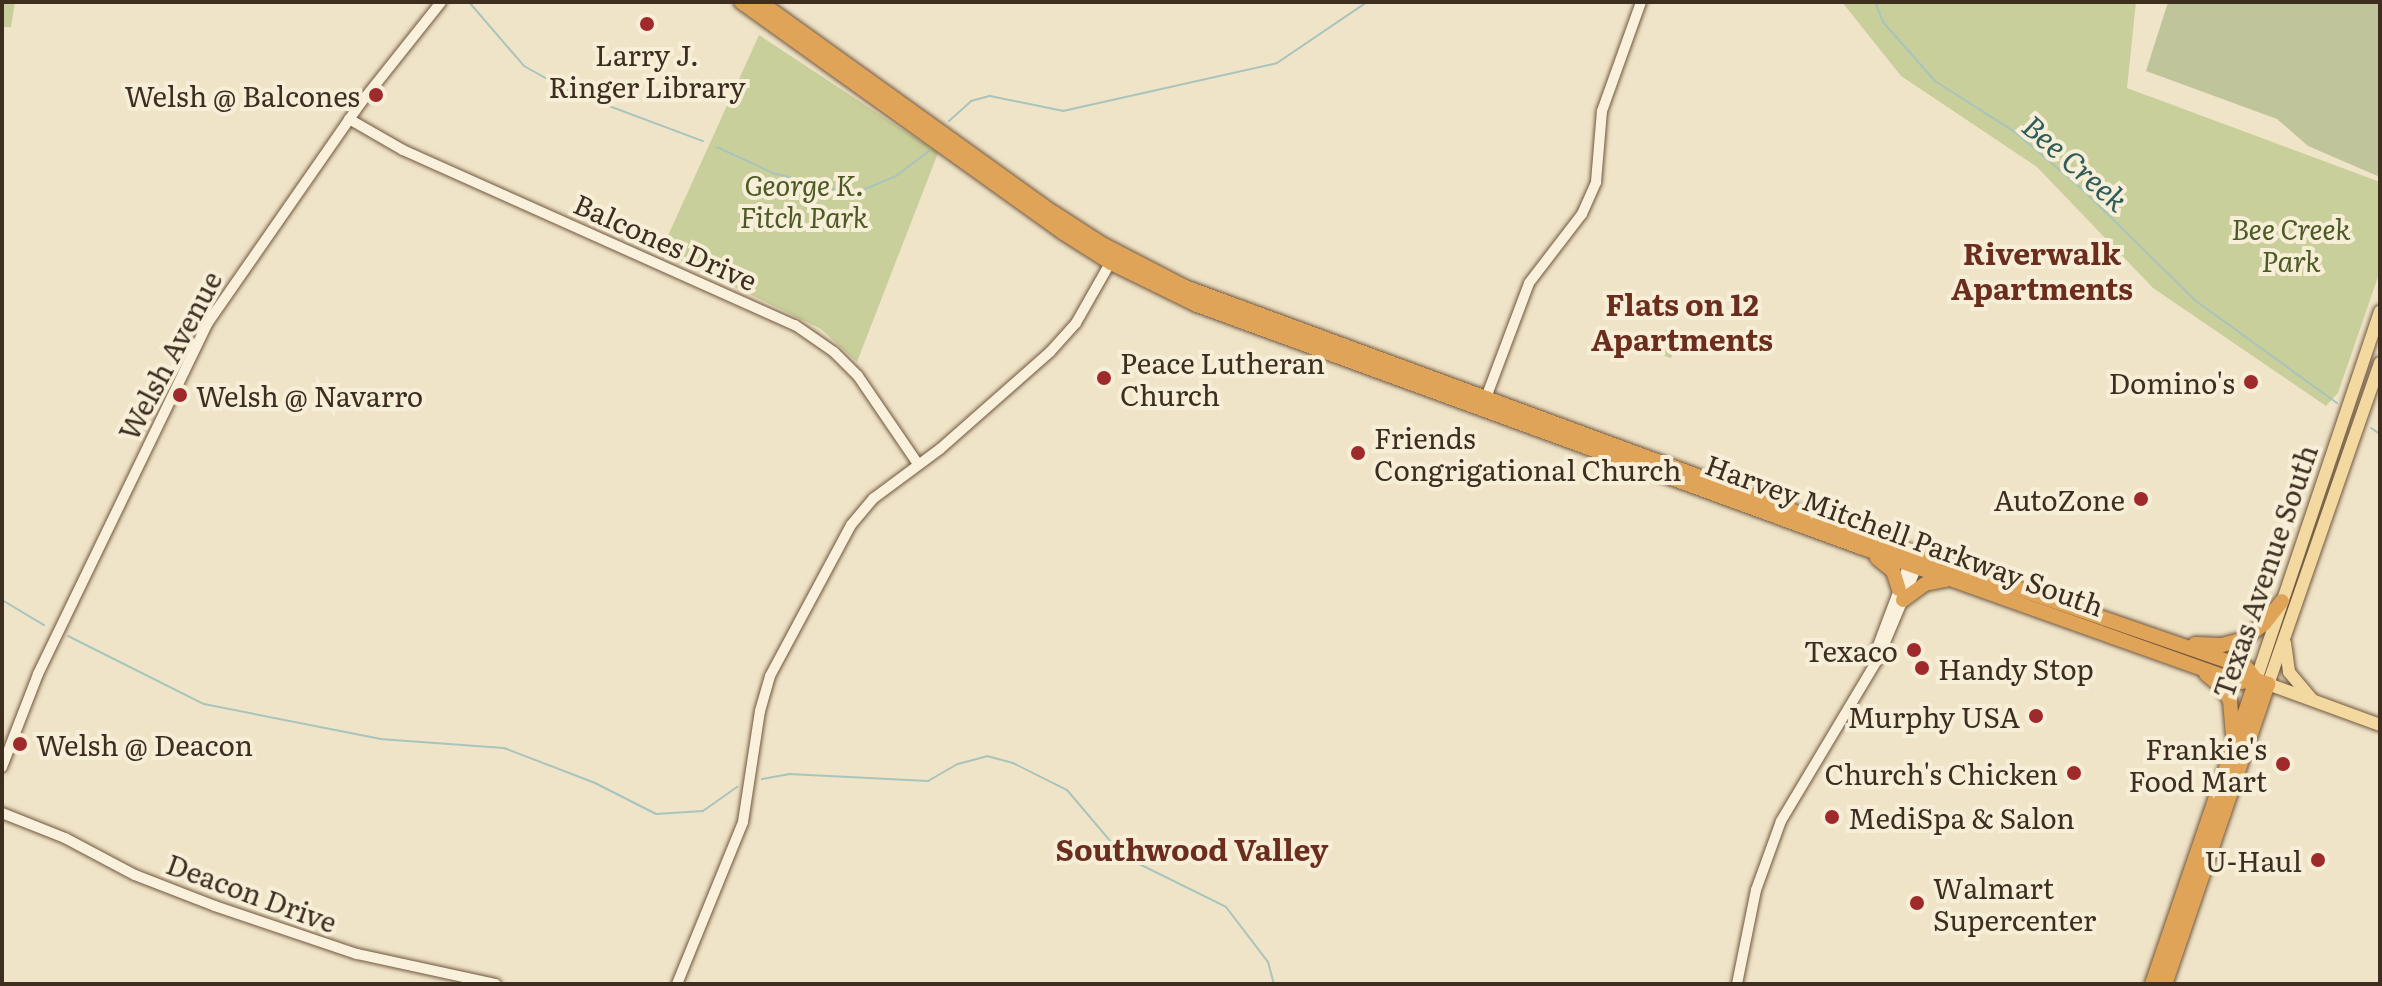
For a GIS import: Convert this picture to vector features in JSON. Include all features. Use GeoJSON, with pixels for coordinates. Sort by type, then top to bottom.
{"type":"FeatureCollection","features":[{"type":"Feature","properties":{"kind":"highway","name":"Harvey Mitchell Parkway South"},"geometry":{"type":"LineString","coordinates":[[741,2],[762,8],[1114,257],[1483,405],[1860,547],[1915,560],[1958,581],[2243,682],[2262,682]]}},
{"type":"Feature","properties":{"kind":"highway","name":"Harvey Mitchell Parkway South"},"geometry":{"type":"LineString","coordinates":[[1483,405],[1915,560],[2182,644],[2247,668],[2262,682]]}},
{"type":"Feature","properties":{"kind":"highway"},"geometry":{"type":"LineString","coordinates":[[1860,547],[1888,566],[1901,595],[1933,581],[1958,581]]}},
{"type":"Feature","properties":{"kind":"highway"},"geometry":{"type":"LineString","coordinates":[[2182,644],[2222,645],[2244,639],[2264,624],[2282,601]]}},
{"type":"Feature","properties":{"kind":"highway"},"geometry":{"type":"LineString","coordinates":[[2193,665],[2217,681],[2230,701],[2232,750]]}},
{"type":"Feature","properties":{"kind":"highway","name":"Texas Avenue South"},"geometry":{"type":"LineString","coordinates":[[2152,984],[2232,750],[2262,682]]}},
{"type":"Feature","properties":{"kind":"highway","name":"Texas Avenue South"},"geometry":{"type":"LineString","coordinates":[[2165,984],[2262,682]]}},
{"type":"Feature","properties":{"kind":"main road","name":"Texas Avenue South"},"geometry":{"type":"LineString","coordinates":[[2262,682],[2282,601],[2380,311]]}},
{"type":"Feature","properties":{"kind":"main road","name":"Texas Avenue South"},"geometry":{"type":"LineString","coordinates":[[2262,682],[2285,636],[2380,363]]}},
{"type":"Feature","properties":{"kind":"main road"},"geometry":{"type":"LineString","coordinates":[[2344,466],[2340,452],[2351,418],[2348,405]]}},
{"type":"Feature","properties":{"kind":"main road"},"geometry":{"type":"LineString","coordinates":[[2328,463],[2333,474],[2324,500],[2328,515]]}},
{"type":"Feature","properties":{"kind":"main road"},"geometry":{"type":"LineString","coordinates":[[2285,636],[2289,672],[2314,701]]}},
{"type":"Feature","properties":{"kind":"main road","name":"Harvey Mitchell Parkway South"},"geometry":{"type":"LineString","coordinates":[[2262,682],[2380,725]]}},
{"type":"Feature","properties":{"kind":"street","name":"Welsh Avenue"},"geometry":{"type":"LineString","coordinates":[[2,767],[38,674],[192,350],[242,271],[349,119],[441,2]]}},
{"type":"Feature","properties":{"kind":"street"},"geometry":{"type":"LineString","coordinates":[[1483,405],[1529,283],[1582,214],[1596,182],[1602,111],[1641,2]]}},
{"type":"Feature","properties":{"kind":"street","name":"Balcones Drive"},"geometry":{"type":"LineString","coordinates":[[349,119],[393,146],[795,325],[834,352],[858,376],[918,464]]}},
{"type":"Feature","properties":{"kind":"street"},"geometry":{"type":"LineString","coordinates":[[677,984],[743,822],[760,711],[777,660],[860,512],[953,438],[1050,352],[1076,323],[1114,257]]}},
{"type":"Feature","properties":{"kind":"street"},"geometry":{"type":"LineString","coordinates":[[1737,984],[1756,890],[1781,821],[1873,665],[1915,560]]}},
{"type":"Feature","properties":{"kind":"street","name":"Deacon Drive"},"geometry":{"type":"LineString","coordinates":[[2,813],[65,838],[135,875],[215,906],[357,954],[496,984]]}},
{"type":"Feature","properties":{"kind":"green space"},"geometry":{"type":"Polygon","coordinates":[[[2,2],[15,2],[11,27],[2,27],[2,2]]]}},
{"type":"Feature","properties":{"kind":"green space","name":"Bee Creek Park"},"geometry":{"type":"Polygon","coordinates":[[[1842,2],[2136,2],[2127,88],[2380,182],[2380,271],[2338,393],[2326,406],[2153,288],[2037,167],[1901,76],[1842,2]]]}},
{"type":"Feature","properties":{"kind":"green space"},"geometry":{"type":"Polygon","coordinates":[[[2168,2],[2380,2],[2380,177],[2308,146],[2277,119],[2146,71],[2168,2]]]}},
{"type":"Feature","properties":{"kind":"green space","name":"George K. Fitch Park"},"geometry":{"type":"Polygon","coordinates":[[[759,35],[938,153],[857,362],[821,329],[661,251],[759,35]]]}},
{"type":"Feature","properties":{"kind":"green space"},"geometry":{"type":"Polygon","coordinates":[[[1665,330],[1680,336],[1671,358],[1656,352],[1665,330]]]}},
{"type":"Feature","properties":{"kind":"green space"},"geometry":{"type":"Polygon","coordinates":[[[2259,635],[2246,662],[2213,648],[2259,635]]]}},
{"type":"Feature","properties":{"kind":"waterway"},"geometry":{"type":"LineString","coordinates":[[469,2],[524,66],[569,91],[703,141]]}},
{"type":"Feature","properties":{"kind":"waterway"},"geometry":{"type":"LineString","coordinates":[[949,121],[971,101],[990,96],[1063,111],[1277,63],[1367,2]]}},
{"type":"Feature","properties":{"kind":"waterway","name":"Bee Creek"},"geometry":{"type":"LineString","coordinates":[[1875,2],[1883,22],[1935,81],[2015,132],[2083,190],[2196,301],[2337,403]]}},
{"type":"Feature","properties":{"kind":"waterway"},"geometry":{"type":"LineString","coordinates":[[717,147],[773,173],[853,194],[896,176],[929,151]]}},
{"type":"Feature","properties":{"kind":"waterway","name":"Bee Creek"},"geometry":{"type":"LineString","coordinates":[[2371,428],[2380,434]]}},
{"type":"Feature","properties":{"kind":"waterway"},"geometry":{"type":"LineString","coordinates":[[2,600],[44,625]]}},
{"type":"Feature","properties":{"kind":"waterway"},"geometry":{"type":"LineString","coordinates":[[68,636],[204,704],[380,739],[504,748],[595,783],[656,814],[703,811],[737,787]]}},
{"type":"Feature","properties":{"kind":"waterway"},"geometry":{"type":"LineString","coordinates":[[762,779],[789,774],[928,781],[958,764],[987,756],[1013,763],[1067,790],[1123,856],[1226,907],[1268,962],[1274,984]]}},
{"type":"Feature","properties":{"kind":"place","name":"Larry J. Ringer Library"},"geometry":{"type":"Point","coordinates":[647,24]}},
{"type":"Feature","properties":{"kind":"place","name":"Welsh @ Balcones"},"geometry":{"type":"Point","coordinates":[376,95]}},
{"type":"Feature","properties":{"kind":"place","name":"Peace Lutheran Church"},"geometry":{"type":"Point","coordinates":[1104,378]}},
{"type":"Feature","properties":{"kind":"place","name":"Domino's"},"geometry":{"type":"Point","coordinates":[2251,382]}},
{"type":"Feature","properties":{"kind":"place","name":"Welsh @ Navarro"},"geometry":{"type":"Point","coordinates":[180,395]}},
{"type":"Feature","properties":{"kind":"place","name":"Friends Congrigational Church"},"geometry":{"type":"Point","coordinates":[1358,453]}},
{"type":"Feature","properties":{"kind":"place","name":"AutoZone"},"geometry":{"type":"Point","coordinates":[2141,499]}},
{"type":"Feature","properties":{"kind":"place","name":"Texaco"},"geometry":{"type":"Point","coordinates":[1914,650]}},
{"type":"Feature","properties":{"kind":"place","name":"Handy Stop"},"geometry":{"type":"Point","coordinates":[1922,668]}},
{"type":"Feature","properties":{"kind":"place","name":"Murphy USA"},"geometry":{"type":"Point","coordinates":[2036,716]}},
{"type":"Feature","properties":{"kind":"place","name":"Welsh @ Deacon"},"geometry":{"type":"Point","coordinates":[20,744]}},
{"type":"Feature","properties":{"kind":"place","name":"Frankie's Food Mart"},"geometry":{"type":"Point","coordinates":[2283,764]}},
{"type":"Feature","properties":{"kind":"place","name":"Church's Chicken"},"geometry":{"type":"Point","coordinates":[2074,773]}},
{"type":"Feature","properties":{"kind":"place","name":"MediSpa & Salon"},"geometry":{"type":"Point","coordinates":[1832,817]}},
{"type":"Feature","properties":{"kind":"place","name":"U-Haul"},"geometry":{"type":"Point","coordinates":[2318,860]}},
{"type":"Feature","properties":{"kind":"place","name":"Walmart Supercenter"},"geometry":{"type":"Point","coordinates":[1917,903]}},
{"type":"Feature","properties":{"kind":"district","name":"Riverwalk Apartments"},"geometry":{"type":"Point","coordinates":[2042,269]}},
{"type":"Feature","properties":{"kind":"district","name":"Flats on 12 Apartments"},"geometry":{"type":"Point","coordinates":[1682,320]}},
{"type":"Feature","properties":{"kind":"district","name":"Southwood Valley"},"geometry":{"type":"Point","coordinates":[1192,848]}}]}
